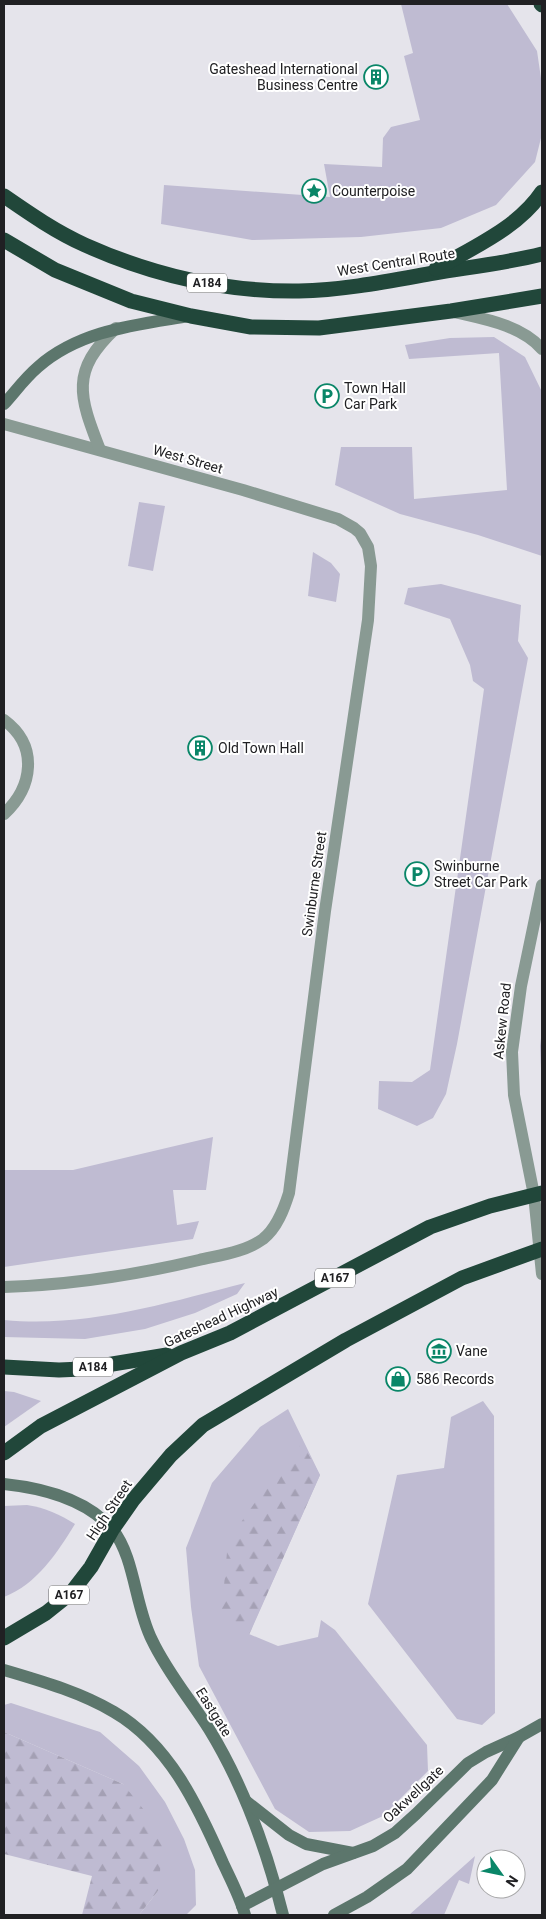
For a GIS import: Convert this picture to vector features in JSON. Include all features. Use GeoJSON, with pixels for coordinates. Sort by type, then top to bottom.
{"type":"FeatureCollection","features":[{"type":"Feature","properties":{"kind":"highway"},"geometry":{"type":"LineString","coordinates":[[429,274],[511,224],[533,206],[542,192]]}},
{"type":"Feature","properties":{"kind":"highway","name":"West Central Route"},"geometry":{"type":"LineString","coordinates":[[4,196],[46,224],[84,244],[125,261],[177,277],[213,285],[299,291],[383,283],[542,254]]}},
{"type":"Feature","properties":{"kind":"highway"},"geometry":{"type":"LineString","coordinates":[[4,240],[55,270],[131,301],[191,316],[250,326],[319,328],[451,311],[542,296]]}},
{"type":"Feature","properties":{"kind":"highway","name":"Gateshead Highway"},"geometry":{"type":"LineString","coordinates":[[4,1453],[41,1426],[181,1353],[230,1333],[430,1227],[490,1206],[538,1194]]}},
{"type":"Feature","properties":{"kind":"highway","name":"High Street"},"geometry":{"type":"LineString","coordinates":[[4,1638],[46,1613],[71,1593],[91,1567],[112,1530],[133,1500],[171,1456],[204,1425],[242,1400],[346,1340],[462,1278],[542,1249]]}},
{"type":"Feature","properties":{"kind":"highway","name":"A184"},"geometry":{"type":"LineString","coordinates":[[4,1366],[82,1369],[181,1353]]}},
{"type":"Feature","properties":{"kind":"street"},"geometry":{"type":"LineString","coordinates":[[451,311],[504,325],[525,336],[542,349]]}},
{"type":"Feature","properties":{"kind":"street"},"geometry":{"type":"LineString","coordinates":[[4,404],[37,368],[61,350],[82,340],[116,328],[191,316]]}},
{"type":"Feature","properties":{"kind":"street"},"geometry":{"type":"LineString","coordinates":[[100,450],[85,407],[82,392],[84,375],[90,358],[100,344],[116,328]]}},
{"type":"Feature","properties":{"kind":"street","name":"West Street"},"geometry":{"type":"LineString","coordinates":[[4,424],[338,519],[360,533]]}},
{"type":"Feature","properties":{"kind":"street","name":"Swinburne Street"},"geometry":{"type":"LineString","coordinates":[[4,1287],[103,1278],[153,1271],[243,1250],[266,1237],[282,1215],[289,1193],[325,911],[368,620],[371,555],[360,533]]}},
{"type":"Feature","properties":{"kind":"street"},"geometry":{"type":"LineString","coordinates":[[4,720],[12,726],[21,738],[26,751],[28,766],[27,778],[22,792],[4,814]]}},
{"type":"Feature","properties":{"kind":"street","name":"Askew Road"},"geometry":{"type":"LineString","coordinates":[[542,885],[521,986],[512,1052],[514,1095],[538,1194],[542,1274]]}},
{"type":"Feature","properties":{"kind":"street","name":"Eastgate"},"geometry":{"type":"LineString","coordinates":[[4,1484],[29,1487],[53,1493],[77,1503],[99,1518],[112,1530],[124,1547],[150,1638],[160,1658],[209,1730],[245,1800],[283,1915]]}},
{"type":"Feature","properties":{"kind":"street"},"geometry":{"type":"LineString","coordinates":[[4,1670],[83,1696],[114,1712],[135,1727],[154,1745],[170,1765],[197,1806],[244,1911]]}},
{"type":"Feature","properties":{"kind":"street","name":"Oakwellgate"},"geometry":{"type":"LineString","coordinates":[[244,1911],[276,1890],[324,1864],[373,1846],[395,1833],[468,1763],[542,1724]]}},
{"type":"Feature","properties":{"kind":"street","name":"Oakwellgate"},"geometry":{"type":"LineString","coordinates":[[334,1915],[367,1897],[407,1869],[492,1780],[519,1737]]}},
{"type":"Feature","properties":{"kind":"street"},"geometry":{"type":"LineString","coordinates":[[245,1800],[289,1835],[306,1844],[352,1853]]}},
{"type":"Feature","properties":{"kind":"green space"},"geometry":{"type":"Polygon","coordinates":[[[401,4],[507,4],[537,51],[542,85],[542,134],[535,162],[496,205],[441,228],[361,237],[252,240],[161,224],[164,185],[330,197],[324,164],[382,167],[383,138],[391,127],[420,120],[404,56],[413,53],[401,4]]]}},
{"type":"Feature","properties":{"kind":"green space"},"geometry":{"type":"Polygon","coordinates":[[[494,337],[525,357],[542,392],[542,556],[478,535],[400,514],[335,485],[341,447],[412,447],[414,499],[507,490],[499,353],[409,359],[405,345],[450,338],[494,337]]]}},
{"type":"Feature","properties":{"kind":"green space"},"geometry":{"type":"Polygon","coordinates":[[[139,502],[165,506],[153,571],[128,566],[139,502]]]}},
{"type":"Feature","properties":{"kind":"green space"},"geometry":{"type":"Polygon","coordinates":[[[313,552],[331,563],[340,574],[336,602],[308,596],[313,552]]]}},
{"type":"Feature","properties":{"kind":"green space"},"geometry":{"type":"Polygon","coordinates":[[[441,584],[521,605],[518,641],[528,658],[457,1044],[446,1094],[433,1118],[417,1126],[378,1109],[379,1081],[412,1082],[430,1070],[484,689],[473,681],[470,665],[450,619],[404,604],[408,588],[441,584]]]}},
{"type":"Feature","properties":{"kind":"green space"},"geometry":{"type":"Polygon","coordinates":[[[542,1030],[542,1091],[540,1046],[542,1030]]]}},
{"type":"Feature","properties":{"kind":"green space"},"geometry":{"type":"Polygon","coordinates":[[[213,1137],[206,1190],[173,1190],[177,1225],[199,1221],[193,1239],[4,1267],[4,1170],[73,1170],[213,1137]]]}},
{"type":"Feature","properties":{"kind":"green space"},"geometry":{"type":"Polygon","coordinates":[[[245,1283],[237,1294],[195,1313],[145,1329],[85,1339],[4,1337],[4,1320],[35,1322],[95,1317],[156,1306],[245,1283]]]}},
{"type":"Feature","properties":{"kind":"green space"},"geometry":{"type":"Polygon","coordinates":[[[4,1391],[14,1392],[41,1401],[4,1427],[4,1391]]]}},
{"type":"Feature","properties":{"kind":"green space"},"geometry":{"type":"Polygon","coordinates":[[[483,1401],[494,1416],[495,1713],[482,1725],[457,1719],[368,1604],[397,1475],[444,1468],[451,1417],[483,1401]]]}},
{"type":"Feature","properties":{"kind":"green space"},"geometry":{"type":"Polygon","coordinates":[[[288,1409],[320,1475],[249,1634],[278,1646],[318,1637],[321,1620],[335,1630],[427,1745],[428,1771],[383,1816],[350,1831],[309,1832],[275,1809],[199,1666],[186,1548],[212,1483],[260,1427],[288,1409]]]}},
{"type":"Feature","properties":{"kind":"green space"},"geometry":{"type":"Polygon","coordinates":[[[302,1443],[320,1475],[249,1635],[221,1620],[228,1541],[263,1491],[302,1443]]]}},
{"type":"Feature","properties":{"kind":"green space"},"geometry":{"type":"Polygon","coordinates":[[[27,1505],[52,1512],[75,1524],[61,1546],[36,1576],[16,1591],[4,1597],[4,1506],[27,1505]]]}},
{"type":"Feature","properties":{"kind":"green space"},"geometry":{"type":"Polygon","coordinates":[[[11,1703],[100,1732],[139,1766],[165,1802],[184,1839],[195,1870],[196,1905],[186,1915],[139,1915],[158,1891],[123,1784],[4,1732],[4,1705],[11,1703]]]}},
{"type":"Feature","properties":{"kind":"green space"},"geometry":{"type":"Polygon","coordinates":[[[4,1732],[123,1784],[148,1815],[163,1842],[158,1891],[139,1915],[82,1915],[92,1876],[4,1854],[4,1732]]]}},
{"type":"Feature","properties":{"kind":"green space"},"geometry":{"type":"Polygon","coordinates":[[[475,1856],[469,1884],[459,1880],[444,1915],[409,1915],[475,1856]]]}},
{"type":"Feature","properties":{"kind":"place","name":"Gateshead International Business Centre"},"geometry":{"type":"Point","coordinates":[376,77]}},
{"type":"Feature","properties":{"kind":"place","name":"Counterpoise"},"geometry":{"type":"Point","coordinates":[314,191]}},
{"type":"Feature","properties":{"kind":"place","name":"Town Hall Car Park"},"geometry":{"type":"Point","coordinates":[327,396]}},
{"type":"Feature","properties":{"kind":"place","name":"Old Town Hall"},"geometry":{"type":"Point","coordinates":[200,748]}},
{"type":"Feature","properties":{"kind":"place","name":"Swinburne Street Car Park"},"geometry":{"type":"Point","coordinates":[417,874]}},
{"type":"Feature","properties":{"kind":"place","name":"Vane"},"geometry":{"type":"Point","coordinates":[439,1351]}},
{"type":"Feature","properties":{"kind":"place","name":"586 Records"},"geometry":{"type":"Point","coordinates":[398,1379]}}]}
